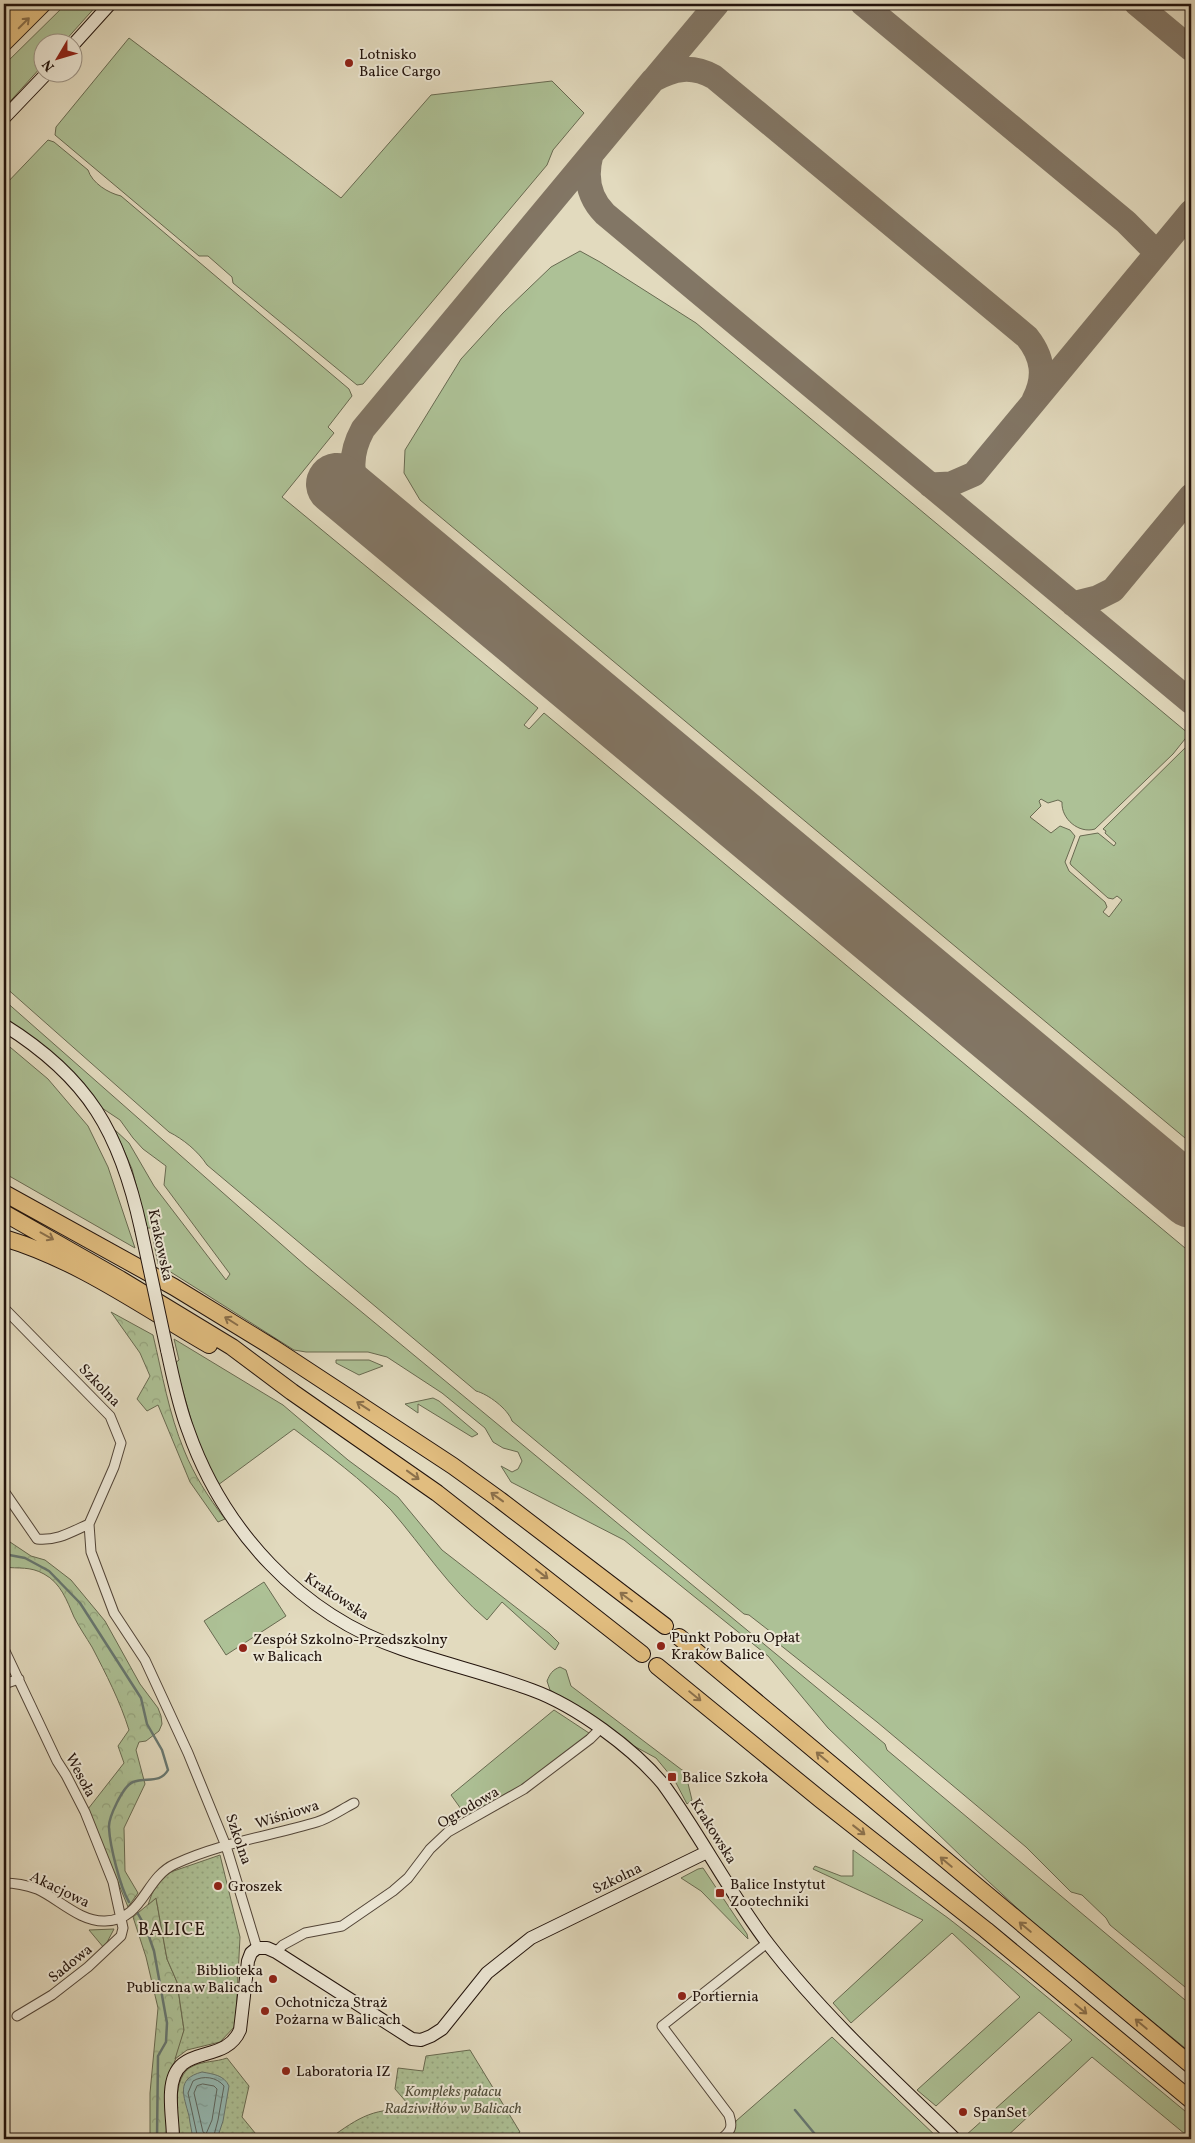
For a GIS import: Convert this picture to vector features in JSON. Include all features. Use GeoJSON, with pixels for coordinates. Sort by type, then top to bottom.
{"type":"FeatureCollection","features":[{"type":"Feature","properties":{"kind":"highway"},"geometry":{"type":"LineString","coordinates":[[4,21],[21,4]]}},
{"type":"Feature","properties":{"kind":"highway"},"geometry":{"type":"LineString","coordinates":[[4,43],[43,4]]}},
{"type":"Feature","properties":{"kind":"highway"},"geometry":{"type":"LineString","coordinates":[[4,1193],[174,1287],[272,1347],[453,1466],[665,1626]]}},
{"type":"Feature","properties":{"kind":"highway"},"geometry":{"type":"LineString","coordinates":[[4,1213],[232,1347],[292,1392],[437,1493],[642,1654]]}},
{"type":"Feature","properties":{"kind":"highway"},"geometry":{"type":"LineString","coordinates":[[4,1238],[42,1252],[82,1271],[292,1392]]}},
{"type":"Feature","properties":{"kind":"highway"},"geometry":{"type":"LineString","coordinates":[[680,1637],[1191,2065]]}},
{"type":"Feature","properties":{"kind":"highway"},"geometry":{"type":"LineString","coordinates":[[657,1666],[821,1800],[986,1930],[1191,2100]]}},
{"type":"Feature","properties":{"kind":"street"},"geometry":{"type":"LineString","coordinates":[[82,35],[110,4]]}},
{"type":"Feature","properties":{"kind":"street"},"geometry":{"type":"LineString","coordinates":[[4,118],[38,82]]}},
{"type":"Feature","properties":{"kind":"street","name":"Krakowska"},"geometry":{"type":"LineString","coordinates":[[4,1025],[36,1046],[75,1082],[98,1110],[124,1162],[142,1229],[167,1350],[187,1430],[208,1476],[224,1505],[250,1540],[294,1588],[340,1621],[371,1637],[403,1649],[534,1690],[565,1706],[624,1746],[654,1772],[768,1943],[821,2005],[955,2139]]}},
{"type":"Feature","properties":{"kind":"street","name":"Szkolna"},"geometry":{"type":"LineString","coordinates":[[4,1308],[110,1416],[118,1433],[121,1443],[114,1467],[90,1524],[91,1552],[114,1613],[145,1660],[188,1753],[226,1846],[257,1948],[267,1948],[276,1952],[412,2039],[421,2040],[442,2028],[487,1973],[530,1938],[707,1852]]}},
{"type":"Feature","properties":{"kind":"street"},"geometry":{"type":"LineString","coordinates":[[4,1491],[37,1539],[50,1540],[61,1537],[90,1524]]}},
{"type":"Feature","properties":{"kind":"street","name":"Wesoła"},"geometry":{"type":"LineString","coordinates":[[4,1649],[57,1761],[85,1812],[112,1882],[120,1918]]}},
{"type":"Feature","properties":{"kind":"street"},"geometry":{"type":"LineString","coordinates":[[4,1684],[19,1679]]}},
{"type":"Feature","properties":{"kind":"street","name":"Ogrodowa"},"geometry":{"type":"LineString","coordinates":[[276,1952],[283,1945],[305,1934],[342,1926],[393,1891],[408,1878],[430,1848],[448,1832],[524,1789],[590,1739],[600,1729]]}},
{"type":"Feature","properties":{"kind":"street","name":"Wiśniowa"},"geometry":{"type":"LineString","coordinates":[[226,1846],[319,1821],[354,1803]]}},
{"type":"Feature","properties":{"kind":"street"},"geometry":{"type":"LineString","coordinates":[[120,1918],[132,1912],[154,1879],[167,1868],[176,1863],[226,1846]]}},
{"type":"Feature","properties":{"kind":"street","name":"Akacjowa"},"geometry":{"type":"LineString","coordinates":[[4,1883],[19,1884],[37,1889],[96,1921],[120,1918]]}},
{"type":"Feature","properties":{"kind":"street","name":"Sadowa"},"geometry":{"type":"LineString","coordinates":[[17,2016],[52,1995],[104,1954],[121,1936],[123,1928],[120,1918]]}},
{"type":"Feature","properties":{"kind":"street"},"geometry":{"type":"LineString","coordinates":[[721,2139],[730,2131],[732,2124],[729,2115],[662,2026],[768,1943]]}},
{"type":"Feature","properties":{"kind":"street"},"geometry":{"type":"LineString","coordinates":[[174,2139],[171,2091],[176,2072],[186,2060],[197,2055],[216,2052],[236,2039],[240,2030],[248,1961],[251,1953],[257,1948]]}},
{"type":"Feature","properties":{"kind":"green space"},"geometry":{"type":"Polygon","coordinates":[[[66,4],[98,4],[73,32],[38,32],[66,4]]]}},
{"type":"Feature","properties":{"kind":"green space"},"geometry":{"type":"Polygon","coordinates":[[[32,37],[32,77],[4,108],[4,65],[32,37]]]}},
{"type":"Feature","properties":{"kind":"green space"},"geometry":{"type":"Polygon","coordinates":[[[129,38],[341,198],[431,95],[552,81],[584,113],[553,150],[547,165],[363,384],[357,385],[233,283],[232,277],[208,256],[199,256],[55,135],[56,127],[129,38]]]}},
{"type":"Feature","properties":{"kind":"green space"},"geometry":{"type":"Polygon","coordinates":[[[48,140],[54,142],[88,170],[101,187],[121,196],[349,389],[352,396],[328,427],[334,433],[282,497],[538,708],[524,725],[529,729],[544,713],[1191,1253],[1191,1992],[1110,1925],[1106,1918],[1082,1895],[1071,1892],[1026,1847],[877,1722],[779,1644],[776,1636],[749,1615],[744,1614],[512,1421],[510,1416],[497,1403],[476,1391],[207,1165],[190,1146],[169,1132],[4,986],[4,186],[48,140]]]}},
{"type":"Feature","properties":{"kind":"green space"},"geometry":{"type":"Polygon","coordinates":[[[580,251],[696,323],[1189,734],[1173,754],[1095,829],[1083,829],[1072,824],[1064,814],[1062,802],[1058,800],[1048,803],[1041,799],[1039,801],[1041,806],[1030,817],[1051,833],[1060,826],[1070,830],[1075,836],[1065,862],[1069,871],[1105,902],[1107,907],[1103,912],[1109,917],[1122,900],[1117,896],[1113,899],[1108,898],[1070,863],[1080,836],[1098,833],[1114,846],[1116,843],[1103,829],[1191,742],[1191,1143],[420,500],[404,473],[405,450],[461,359],[503,313],[551,267],[580,251]]]}},
{"type":"Feature","properties":{"kind":"green space"},"geometry":{"type":"Polygon","coordinates":[[[4,1000],[306,1266],[885,1744],[887,1750],[1191,2005],[1191,2051],[1043,1932],[962,1857],[828,1728],[768,1656],[624,1540],[511,1482],[501,1466],[512,1472],[518,1469],[522,1461],[518,1452],[503,1448],[493,1442],[485,1428],[442,1393],[387,1357],[368,1352],[306,1352],[294,1350],[158,1264],[151,1228],[147,1228],[132,1169],[115,1130],[129,1143],[154,1186],[226,1280],[230,1274],[164,1185],[166,1166],[143,1149],[120,1120],[102,1108],[79,1078],[42,1044],[4,1019],[4,1000]]]}},
{"type":"Feature","properties":{"kind":"green space"},"geometry":{"type":"Polygon","coordinates":[[[4,1042],[48,1079],[88,1126],[108,1167],[135,1248],[4,1173],[4,1042]]]}},
{"type":"Feature","properties":{"kind":"green space"},"geometry":{"type":"Polygon","coordinates":[[[111,1312],[153,1335],[170,1408],[184,1450],[202,1486],[225,1519],[218,1522],[190,1482],[158,1405],[147,1411],[137,1399],[150,1376],[140,1353],[111,1312]]]}},
{"type":"Feature","properties":{"kind":"green space"},"geometry":{"type":"Polygon","coordinates":[[[174,1339],[283,1405],[348,1460],[398,1497],[442,1550],[549,1633],[559,1643],[555,1650],[502,1602],[487,1620],[460,1595],[403,1524],[380,1499],[294,1429],[218,1485],[201,1455],[175,1363],[179,1360],[174,1339]]]}},
{"type":"Feature","properties":{"kind":"green space"},"geometry":{"type":"Polygon","coordinates":[[[336,1360],[369,1360],[383,1366],[359,1375],[336,1363],[336,1360]]]}},
{"type":"Feature","properties":{"kind":"green space"},"geometry":{"type":"Polygon","coordinates":[[[433,1398],[478,1434],[472,1437],[418,1404],[418,1413],[405,1404],[433,1398]]]}},
{"type":"Feature","properties":{"kind":"green space"},"geometry":{"type":"Polygon","coordinates":[[[4,1538],[31,1556],[45,1560],[71,1580],[105,1621],[140,1684],[158,1708],[161,1716],[162,1724],[159,1731],[146,1741],[139,1742],[136,1750],[145,1784],[124,1828],[125,1871],[138,1893],[128,1907],[88,1809],[124,1763],[118,1746],[129,1730],[117,1698],[102,1667],[59,1587],[39,1571],[4,1567],[4,1538]]]}},
{"type":"Feature","properties":{"kind":"green space"},"geometry":{"type":"Polygon","coordinates":[[[264,1582],[286,1616],[226,1655],[204,1621],[264,1582]]]}},
{"type":"Feature","properties":{"kind":"green space"},"geometry":{"type":"Polygon","coordinates":[[[560,1667],[566,1670],[571,1686],[685,1771],[692,1800],[687,1804],[675,1781],[656,1758],[634,1746],[550,1690],[547,1681],[555,1669],[560,1667]]]}},
{"type":"Feature","properties":{"kind":"green space"},"geometry":{"type":"Polygon","coordinates":[[[554,1710],[592,1735],[513,1794],[466,1816],[451,1795],[554,1710]]]}},
{"type":"Feature","properties":{"kind":"green space"},"geometry":{"type":"Polygon","coordinates":[[[853,1850],[948,1918],[1012,1968],[1191,2116],[1191,2139],[1092,2057],[1004,2139],[968,2139],[965,2136],[1072,2040],[1039,2012],[936,2106],[917,2090],[1020,1997],[952,1933],[851,2023],[833,2003],[923,1920],[813,1869],[815,1866],[841,1876],[853,1876],[853,1850]]]}},
{"type":"Feature","properties":{"kind":"green space"},"geometry":{"type":"Polygon","coordinates":[[[220,1855],[240,1937],[236,2015],[238,2023],[220,2042],[187,2050],[175,2059],[184,2030],[177,1982],[167,1959],[156,1898],[148,1905],[155,1885],[165,1874],[220,1855]]]}},
{"type":"Feature","properties":{"kind":"green space"},"geometry":{"type":"Polygon","coordinates":[[[703,1868],[747,1934],[748,1939],[701,1891],[681,1878],[703,1868]]]}},
{"type":"Feature","properties":{"kind":"green space"},"geometry":{"type":"Polygon","coordinates":[[[156,1898],[167,1959],[177,1982],[184,2030],[179,2050],[166,2084],[167,2139],[150,2139],[150,2093],[158,2008],[146,1957],[133,1917],[156,1898]]]}},
{"type":"Feature","properties":{"kind":"green space"},"geometry":{"type":"Polygon","coordinates":[[[114,1929],[104,1948],[89,1930],[114,1929]]]}},
{"type":"Feature","properties":{"kind":"green space"},"geometry":{"type":"Polygon","coordinates":[[[832,2037],[939,2139],[732,2139],[736,2121],[832,2037]]]}},
{"type":"Feature","properties":{"kind":"green space","name":"Kompleks pałacu Radziwiłłów w Balicach"},"geometry":{"type":"Polygon","coordinates":[[[470,2050],[520,2132],[511,2139],[329,2139],[368,2115],[389,2110],[414,2111],[395,2089],[398,2068],[423,2071],[426,2056],[470,2050]]]}},
{"type":"Feature","properties":{"kind":"green space"},"geometry":{"type":"Polygon","coordinates":[[[227,2058],[249,2086],[242,2117],[260,2139],[180,2139],[177,2099],[181,2079],[186,2071],[193,2066],[227,2058]]]}},
{"type":"Feature","properties":{"kind":"water"},"geometry":{"type":"Polygon","coordinates":[[[202,2072],[221,2077],[229,2086],[223,2121],[217,2139],[193,2139],[183,2089],[188,2079],[202,2072]]]}},
{"type":"Feature","properties":{"kind":"waterway"},"geometry":{"type":"LineString","coordinates":[[4,1554],[25,1558],[49,1571],[80,1603],[141,1698],[147,1724],[162,1750],[168,1770],[157,1779],[133,1782],[129,1785],[117,1803],[109,1823],[113,1855],[122,1887],[129,1902]]}},
{"type":"Feature","properties":{"kind":"waterway"},"geometry":{"type":"LineString","coordinates":[[137,1912],[146,1928],[154,1951],[167,2023],[166,2042],[158,2056],[157,2139]]}},
{"type":"Feature","properties":{"kind":"waterway"},"geometry":{"type":"LineString","coordinates":[[795,2110],[819,2139]]}},
{"type":"Feature","properties":{"kind":"taxiway"},"geometry":{"type":"LineString","coordinates":[[655,78],[717,4]]}},
{"type":"Feature","properties":{"kind":"taxiway"},"geometry":{"type":"LineString","coordinates":[[863,4],[1126,222],[1157,253]]}},
{"type":"Feature","properties":{"kind":"taxiway"},"geometry":{"type":"LineString","coordinates":[[1137,4],[1191,49]]}},
{"type":"Feature","properties":{"kind":"taxiway"},"geometry":{"type":"LineString","coordinates":[[371,514],[360,493],[354,473],[354,452],[363,429],[653,80],[676,71],[698,71],[714,77],[1027,337],[1037,352],[1041,367],[1040,383],[1034,400]]}},
{"type":"Feature","properties":{"kind":"taxiway"},"geometry":{"type":"LineString","coordinates":[[591,155],[588,171],[589,186],[595,201],[605,214],[1191,702]]}},
{"type":"Feature","properties":{"kind":"taxiway"},"geometry":{"type":"LineString","coordinates":[[930,485],[951,484],[974,474],[1191,212]]}},
{"type":"Feature","properties":{"kind":"taxiway"},"geometry":{"type":"LineString","coordinates":[[1073,604],[1097,598],[1113,590],[1191,496]]}},
{"type":"Feature","properties":{"kind":"runway"},"geometry":{"type":"LineString","coordinates":[[337,484],[1191,1197]]}},
{"type":"Feature","properties":{"kind":"place","name":"Lotnisko Balice Cargo"},"geometry":{"type":"Point","coordinates":[349,63]}},
{"type":"Feature","properties":{"kind":"place","name":"Punkt Poboru Opłat Kraków Balice"},"geometry":{"type":"Point","coordinates":[661,1646]}},
{"type":"Feature","properties":{"kind":"place","name":"Zespół Szkolno-Przedszkolny w Balicach"},"geometry":{"type":"Point","coordinates":[243,1648]}},
{"type":"Feature","properties":{"kind":"place","name":"Balice Szkoła"},"geometry":{"type":"Point","coordinates":[672,1777]}},
{"type":"Feature","properties":{"kind":"place","name":"Groszek"},"geometry":{"type":"Point","coordinates":[218,1886]}},
{"type":"Feature","properties":{"kind":"place","name":"Balice Instytut Zootechniki"},"geometry":{"type":"Point","coordinates":[720,1893]}},
{"type":"Feature","properties":{"kind":"place","name":"Biblioteka Publiczna w Balicach"},"geometry":{"type":"Point","coordinates":[273,1979]}},
{"type":"Feature","properties":{"kind":"place","name":"Portiernia"},"geometry":{"type":"Point","coordinates":[682,1996]}},
{"type":"Feature","properties":{"kind":"place","name":"Ochotnicza Straż Pożarna w Balicach"},"geometry":{"type":"Point","coordinates":[265,2011]}},
{"type":"Feature","properties":{"kind":"place","name":"Laboratoria IZ"},"geometry":{"type":"Point","coordinates":[286,2071]}},
{"type":"Feature","properties":{"kind":"place","name":"SpanSet"},"geometry":{"type":"Point","coordinates":[963,2112]}},
{"type":"Feature","properties":{"kind":"district","name":"BALICE"},"geometry":{"type":"Point","coordinates":[172,1929]}}]}
